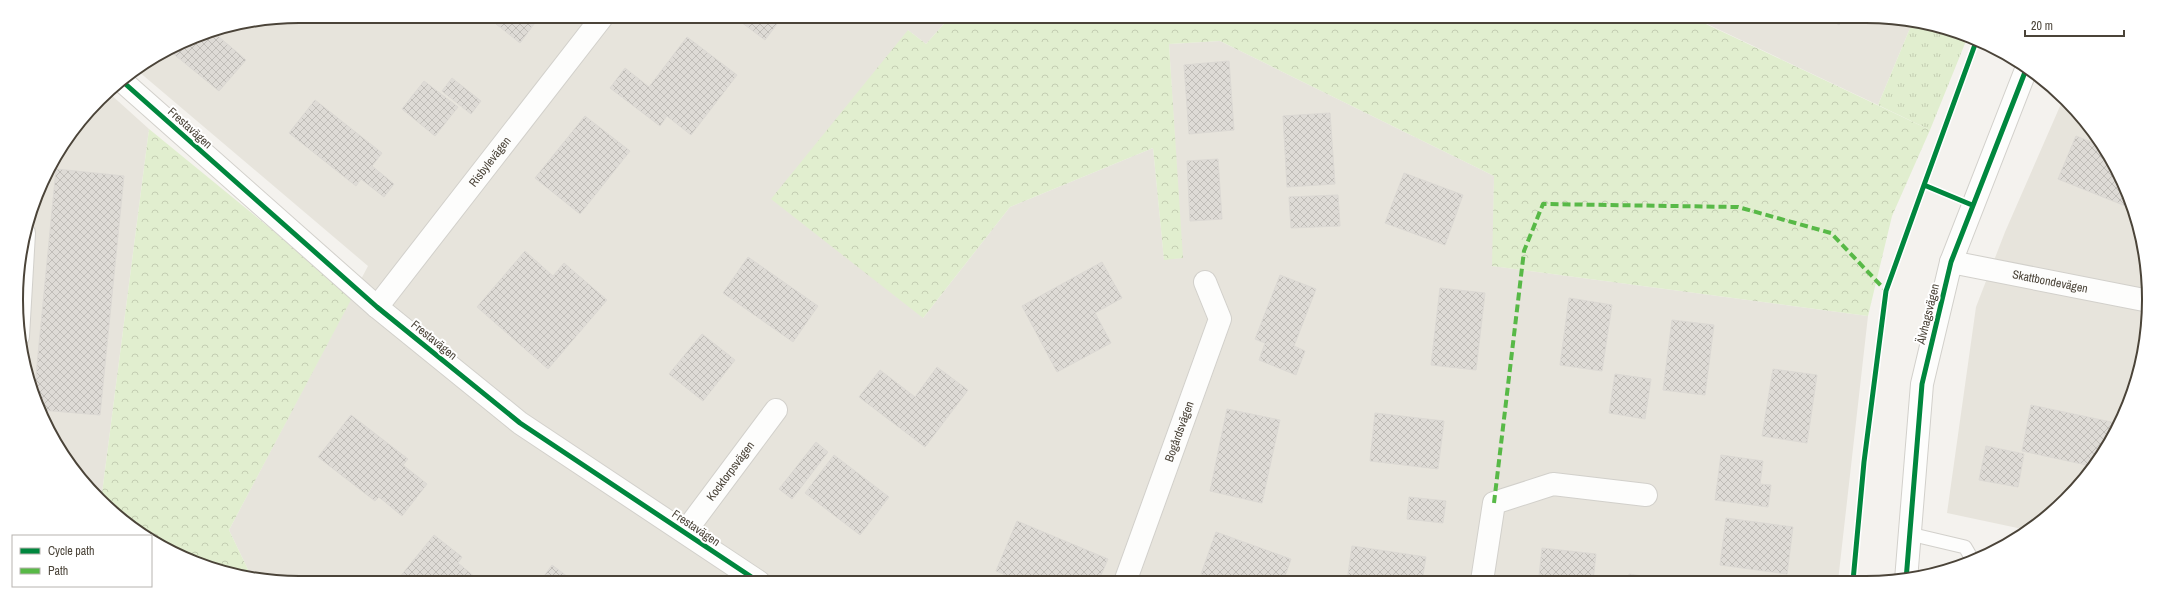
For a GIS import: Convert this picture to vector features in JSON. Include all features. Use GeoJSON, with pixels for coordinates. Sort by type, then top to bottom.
{"type":"FeatureCollection","features":[{"type":"Feature","properties":{"kind":"street","name":"Risbylevägen"},"geometry":{"type":"LineString","coordinates":[[377,307],[598,23]]}},
{"type":"Feature","properties":{"kind":"street","name":"Älvhagsvägen"},"geometry":{"type":"LineString","coordinates":[[1907,573],[1922,384],[1951,262],[2024,74]]}},
{"type":"Feature","properties":{"kind":"street","name":"Frestavägen"},"geometry":{"type":"LineString","coordinates":[[126,84],[377,307],[520,423],[750,576]]}},
{"type":"Feature","properties":{"kind":"street","name":"Skattbondevägen"},"geometry":{"type":"LineString","coordinates":[[1951,262],[2142,300]]}},
{"type":"Feature","properties":{"kind":"street","name":"Bogårdsvägen"},"geometry":{"type":"LineString","coordinates":[[1127,576],[1220,320],[1205,282]]}},
{"type":"Feature","properties":{"kind":"street","name":"Kocktorpsvägen"},"geometry":{"type":"LineString","coordinates":[[685,532],[776,410]]}},
{"type":"Feature","properties":{"kind":"street"},"geometry":{"type":"LineString","coordinates":[[1483,576],[1494,503],[1553,484],[1646,495]]}},
{"type":"Feature","properties":{"kind":"lane"},"geometry":{"type":"LineString","coordinates":[[1910,534],[1965,547],[1970,555]]}},
{"type":"Feature","properties":{"kind":"shaded area"},"geometry":{"type":"Polygon","coordinates":[[[300,23],[945,23],[926,44],[908,30],[923,318],[1010,207],[1153,148],[1164,259],[1182,258],[1169,44],[1220,41],[1494,176],[1493,266],[1868,316],[1839,576],[300,576],[263,574],[249,572],[229,530],[368,266],[141,73],[161,60],[194,44],[228,32],[263,25],[300,23]]]}},
{"type":"Feature","properties":{"kind":"shaded area"},"geometry":{"type":"Polygon","coordinates":[[[1705,23],[1866,23],[1911,27],[1878,105],[1705,23]]]}},
{"type":"Feature","properties":{"kind":"shaded area"},"geometry":{"type":"Polygon","coordinates":[[[113,96],[149,129],[102,493],[80,468],[60,438],[44,405],[32,371],[25,336],[23,300],[25,263],[32,228],[44,194],[52,177],[60,161],[80,131],[104,104],[113,96]]]}},
{"type":"Feature","properties":{"kind":"shaded area"},"geometry":{"type":"Polygon","coordinates":[[[2061,104],[2085,131],[2105,161],[2121,194],[2133,228],[2140,263],[2142,300],[2140,336],[2133,371],[2121,405],[2105,438],[2085,468],[2061,495],[2034,519],[2020,528],[1947,513],[1976,307],[2005,232],[2061,104]]]}},
{"type":"Feature","properties":{"kind":"green space"},"geometry":{"type":"Polygon","coordinates":[[[945,23],[1704,23],[1930,130],[1892,216],[1868,316],[1492,266],[1494,176],[1220,41],[1169,44],[1183,258],[1164,260],[1153,148],[1010,207],[923,318],[771,199],[908,30],[926,44],[945,23]]]}},
{"type":"Feature","properties":{"kind":"green space"},"geometry":{"type":"Polygon","coordinates":[[[1911,27],[1937,32],[1966,42],[1930,130],[1878,105],[1911,27]]]}},
{"type":"Feature","properties":{"kind":"green space"},"geometry":{"type":"Polygon","coordinates":[[[149,129],[353,296],[229,530],[249,572],[228,567],[194,555],[161,539],[131,519],[102,493],[149,129]]]}},
{"type":"Feature","properties":{"kind":"building"},"geometry":{"type":"Polygon","coordinates":[[[495,23],[535,23],[520,43],[495,23]]]}},
{"type":"Feature","properties":{"kind":"building"},"geometry":{"type":"Polygon","coordinates":[[[742,23],[778,23],[765,40],[742,23]]]}},
{"type":"Feature","properties":{"kind":"building"},"geometry":{"type":"Polygon","coordinates":[[[218,36],[246,60],[219,91],[173,54],[194,44],[218,36]]]}},
{"type":"Feature","properties":{"kind":"building"},"geometry":{"type":"Polygon","coordinates":[[[687,37],[737,75],[691,135],[667,116],[660,126],[610,88],[625,68],[649,87],[687,37]]]}},
{"type":"Feature","properties":{"kind":"building"},"geometry":{"type":"Polygon","coordinates":[[[1229,61],[1234,130],[1189,134],[1184,65],[1229,61]]]}},
{"type":"Feature","properties":{"kind":"building"},"geometry":{"type":"Polygon","coordinates":[[[452,78],[481,101],[471,114],[442,91],[452,78]]]}},
{"type":"Feature","properties":{"kind":"building"},"geometry":{"type":"Polygon","coordinates":[[[424,81],[458,107],[435,136],[402,109],[424,81]]]}},
{"type":"Feature","properties":{"kind":"building"},"geometry":{"type":"Polygon","coordinates":[[[315,100],[382,153],[372,166],[394,184],[384,197],[361,179],[356,186],[289,133],[315,100]]]}},
{"type":"Feature","properties":{"kind":"building"},"geometry":{"type":"Polygon","coordinates":[[[1330,113],[1335,184],[1287,187],[1283,116],[1330,113]]]}},
{"type":"Feature","properties":{"kind":"building"},"geometry":{"type":"Polygon","coordinates":[[[585,116],[630,151],[580,214],[535,178],[585,116]]]}},
{"type":"Feature","properties":{"kind":"building"},"geometry":{"type":"Polygon","coordinates":[[[2076,136],[2093,143],[2105,161],[2125,206],[2058,179],[2076,136]]]}},
{"type":"Feature","properties":{"kind":"building"},"geometry":{"type":"Polygon","coordinates":[[[1218,159],[1222,219],[1190,221],[1187,161],[1218,159]]]}},
{"type":"Feature","properties":{"kind":"building"},"geometry":{"type":"Polygon","coordinates":[[[56,169],[124,176],[100,415],[47,410],[35,381],[56,169]]]}},
{"type":"Feature","properties":{"kind":"building"},"geometry":{"type":"Polygon","coordinates":[[[1404,173],[1463,195],[1445,245],[1385,223],[1404,173]]]}},
{"type":"Feature","properties":{"kind":"building"},"geometry":{"type":"Polygon","coordinates":[[[1338,195],[1340,226],[1291,228],[1289,197],[1338,195]]]}},
{"type":"Feature","properties":{"kind":"building"},"geometry":{"type":"Polygon","coordinates":[[[525,251],[553,276],[564,263],[607,300],[548,369],[477,307],[525,251]]]}},
{"type":"Feature","properties":{"kind":"building"},"geometry":{"type":"Polygon","coordinates":[[[748,257],[818,306],[793,342],[723,293],[748,257]]]}},
{"type":"Feature","properties":{"kind":"building"},"geometry":{"type":"Polygon","coordinates":[[[1102,262],[1122,298],[1095,313],[1111,343],[1057,372],[1022,306],[1102,262]]]}},
{"type":"Feature","properties":{"kind":"building"},"geometry":{"type":"Polygon","coordinates":[[[1280,275],[1316,289],[1294,346],[1305,351],[1296,375],[1259,360],[1265,343],[1255,339],[1280,275]]]}},
{"type":"Feature","properties":{"kind":"building"},"geometry":{"type":"Polygon","coordinates":[[[1440,288],[1485,293],[1476,370],[1431,365],[1440,288]]]}},
{"type":"Feature","properties":{"kind":"building"},"geometry":{"type":"Polygon","coordinates":[[[1569,298],[1612,305],[1602,371],[1560,365],[1569,298]]]}},
{"type":"Feature","properties":{"kind":"building"},"geometry":{"type":"Polygon","coordinates":[[[1672,320],[1714,325],[1705,395],[1663,390],[1672,320]]]}},
{"type":"Feature","properties":{"kind":"building"},"geometry":{"type":"Polygon","coordinates":[[[702,334],[735,360],[703,401],[669,374],[702,334]]]}},
{"type":"Feature","properties":{"kind":"building"},"geometry":{"type":"Polygon","coordinates":[[[937,367],[968,390],[925,447],[859,397],[880,370],[915,397],[937,367]]]}},
{"type":"Feature","properties":{"kind":"building"},"geometry":{"type":"Polygon","coordinates":[[[1773,369],[1817,375],[1807,443],[1762,436],[1773,369]]]}},
{"type":"Feature","properties":{"kind":"building"},"geometry":{"type":"Polygon","coordinates":[[[1615,374],[1651,379],[1645,419],[1609,413],[1615,374]]]}},
{"type":"Feature","properties":{"kind":"building"},"geometry":{"type":"Polygon","coordinates":[[[2031,405],[2113,422],[2105,438],[2087,465],[2022,451],[2031,405]]]}},
{"type":"Feature","properties":{"kind":"building"},"geometry":{"type":"Polygon","coordinates":[[[1227,409],[1280,420],[1262,503],[1210,491],[1227,409]]]}},
{"type":"Feature","properties":{"kind":"building"},"geometry":{"type":"Polygon","coordinates":[[[1375,413],[1444,421],[1438,469],[1370,461],[1375,413]]]}},
{"type":"Feature","properties":{"kind":"building"},"geometry":{"type":"Polygon","coordinates":[[[351,415],[408,459],[403,465],[427,484],[402,516],[379,497],[375,501],[318,457],[351,415]]]}},
{"type":"Feature","properties":{"kind":"building"},"geometry":{"type":"Polygon","coordinates":[[[816,442],[828,452],[792,499],[779,489],[816,442]]]}},
{"type":"Feature","properties":{"kind":"building"},"geometry":{"type":"Polygon","coordinates":[[[1986,446],[2024,454],[2018,487],[1979,480],[1986,446]]]}},
{"type":"Feature","properties":{"kind":"building"},"geometry":{"type":"Polygon","coordinates":[[[834,455],[889,497],[860,535],[805,493],[834,455]]]}},
{"type":"Feature","properties":{"kind":"building"},"geometry":{"type":"Polygon","coordinates":[[[1721,455],[1763,461],[1760,484],[1771,485],[1768,507],[1715,500],[1721,455]]]}},
{"type":"Feature","properties":{"kind":"building"},"geometry":{"type":"Polygon","coordinates":[[[1409,497],[1446,501],[1443,523],[1407,519],[1409,497]]]}},
{"type":"Feature","properties":{"kind":"building"},"geometry":{"type":"Polygon","coordinates":[[[1726,518],[1793,527],[1787,574],[1720,565],[1726,518]]]}},
{"type":"Feature","properties":{"kind":"building"},"geometry":{"type":"Polygon","coordinates":[[[1017,521],[1108,559],[1101,576],[1008,576],[996,571],[1017,521]]]}},
{"type":"Feature","properties":{"kind":"building"},"geometry":{"type":"Polygon","coordinates":[[[1216,532],[1291,559],[1285,576],[1206,576],[1201,574],[1216,532]]]}},
{"type":"Feature","properties":{"kind":"building"},"geometry":{"type":"Polygon","coordinates":[[[434,535],[462,557],[458,563],[474,576],[401,576],[434,535]]]}},
{"type":"Feature","properties":{"kind":"building"},"geometry":{"type":"Polygon","coordinates":[[[1352,546],[1426,557],[1423,576],[1348,576],[1352,546]]]}},
{"type":"Feature","properties":{"kind":"building"},"geometry":{"type":"Polygon","coordinates":[[[1542,548],[1596,554],[1594,576],[1539,576],[1542,548]]]}},
{"type":"Feature","properties":{"kind":"building"},"geometry":{"type":"Polygon","coordinates":[[[552,565],[567,576],[544,576],[552,565]]]}},
{"type":"Feature","properties":{"kind":"building"},"geometry":{"type":"Polygon","coordinates":[[[1629,574],[1642,576],[1629,576],[1629,574]]]}},
{"type":"Feature","properties":{"kind":"marked path"},"geometry":{"type":"LineString","coordinates":[[1494,503],[1524,251],[1543,204],[1738,207],[1831,233],[1886,291]]}},
{"type":"Feature","properties":{"kind":"cycle path"},"geometry":{"type":"LineString","coordinates":[[1924,185],[1975,46]]}},
{"type":"Feature","properties":{"kind":"cycle path"},"geometry":{"type":"LineString","coordinates":[[1907,573],[1922,384],[1951,262],[2024,74]]}},
{"type":"Feature","properties":{"kind":"cycle path"},"geometry":{"type":"LineString","coordinates":[[126,84],[377,307],[520,423],[750,576]]}},
{"type":"Feature","properties":{"kind":"cycle path"},"geometry":{"type":"LineString","coordinates":[[1853,576],[1864,462],[1886,291],[1924,185],[1972,205]]}}]}
